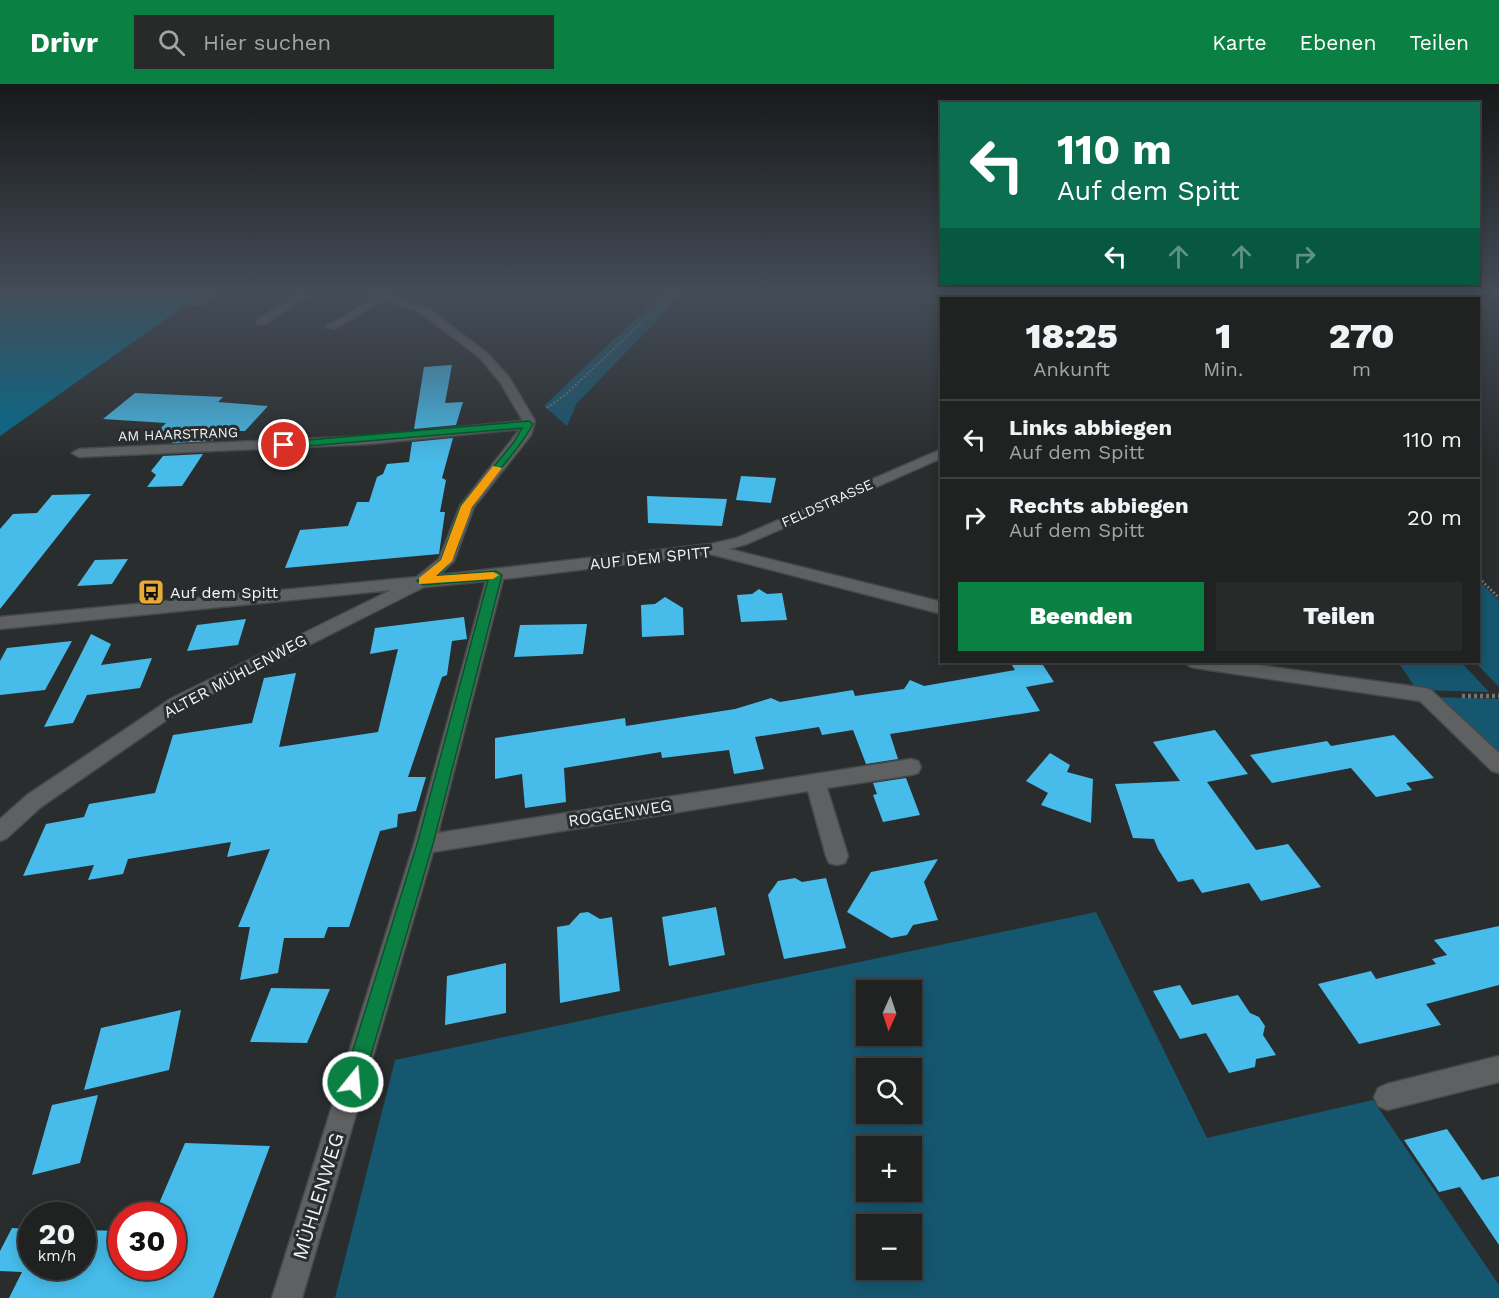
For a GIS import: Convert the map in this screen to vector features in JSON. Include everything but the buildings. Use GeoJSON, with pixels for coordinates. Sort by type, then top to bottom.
{"type":"FeatureCollection","features":[{"type":"Feature","properties":{"kind":"street"},"geometry":{"type":"LineString","coordinates":[[423,581],[446,561],[467,506],[518,443],[529,422],[506,380],[476,350]]}},
{"type":"Feature","properties":{"kind":"street","name":"AM HAARSTRANG"},"geometry":{"type":"LineString","coordinates":[[80,453],[358,440],[529,422]]}},
{"type":"Feature","properties":{"kind":"street","name":"FELDSTRASSE"},"geometry":{"type":"LineString","coordinates":[[710,549],[742,541],[940,454]]}},
{"type":"Feature","properties":{"kind":"street","name":"AUF DEM SPITT"},"geometry":{"type":"LineString","coordinates":[[0,623],[496,575],[710,549],[940,608]]}},
{"type":"Feature","properties":{"kind":"street","name":"MÜHLENWEG"},"geometry":{"type":"LineString","coordinates":[[287,1298],[425,844],[496,575]]}},
{"type":"Feature","properties":{"kind":"street","name":"ALTER MÜHLENWEG"},"geometry":{"type":"LineString","coordinates":[[0,832],[34,801],[178,703],[423,581]]}},
{"type":"Feature","properties":{"kind":"street"},"geometry":{"type":"LineString","coordinates":[[1202,663],[1425,695],[1499,765]]}},
{"type":"Feature","properties":{"kind":"street","name":"ROGGENWEG"},"geometry":{"type":"LineString","coordinates":[[425,844],[911,767]]}},
{"type":"Feature","properties":{"kind":"street"},"geometry":{"type":"LineString","coordinates":[[815,782],[837,856]]}},
{"type":"Feature","properties":{"kind":"street"},"geometry":{"type":"LineString","coordinates":[[1387,1097],[1499,1068]]}},
{"type":"Feature","properties":{"kind":"path"},"geometry":{"type":"LineString","coordinates":[[529,422],[566,394],[613,350]]}},
{"type":"Feature","properties":{"kind":"path"},"geometry":{"type":"LineString","coordinates":[[1480,579],[1499,598]]}},
{"type":"Feature","properties":{"kind":"path"},"geometry":{"type":"LineString","coordinates":[[1470,697],[1499,696]]}},
{"type":"Feature","properties":{"kind":"shaded area"},"geometry":{"type":"Polygon","coordinates":[[[0,350],[123,350],[0,436],[0,350]]]}},
{"type":"Feature","properties":{"kind":"shaded area"},"geometry":{"type":"Polygon","coordinates":[[[603,350],[628,350],[577,403],[567,426],[544,406],[603,350]]]}},
{"type":"Feature","properties":{"kind":"shaded area"},"geometry":{"type":"Polygon","coordinates":[[[1480,582],[1499,601],[1499,687],[1476,663],[1480,663],[1480,582]]]}},
{"type":"Feature","properties":{"kind":"shaded area"},"geometry":{"type":"Polygon","coordinates":[[[1399,663],[1462,663],[1489,692],[1417,690],[1399,663]]]}},
{"type":"Feature","properties":{"kind":"shaded area"},"geometry":{"type":"Polygon","coordinates":[[[1429,697],[1499,699],[1499,760],[1429,697]]]}},
{"type":"Feature","properties":{"kind":"shaded area"},"geometry":{"type":"Polygon","coordinates":[[[1096,912],[1207,1138],[1373,1100],[1499,1285],[1499,1298],[335,1298],[395,1060],[1096,912]]]}},
{"type":"Feature","properties":{"kind":"slow traffic"},"geometry":{"type":"LineString","coordinates":[[493,575],[423,581],[446,561],[467,506],[497,468]]}},
{"type":"Feature","properties":{"kind":"place","name":"Auf dem Spitt"},"geometry":{"type":"Point","coordinates":[151,592]}},
{"type":"Feature","properties":{"kind":"route"},"geometry":{"type":"LineString","coordinates":[[284,445],[369,440],[529,424],[518,443],[467,506],[446,561],[423,581],[496,575],[425,844],[353,1082]]}}]}
